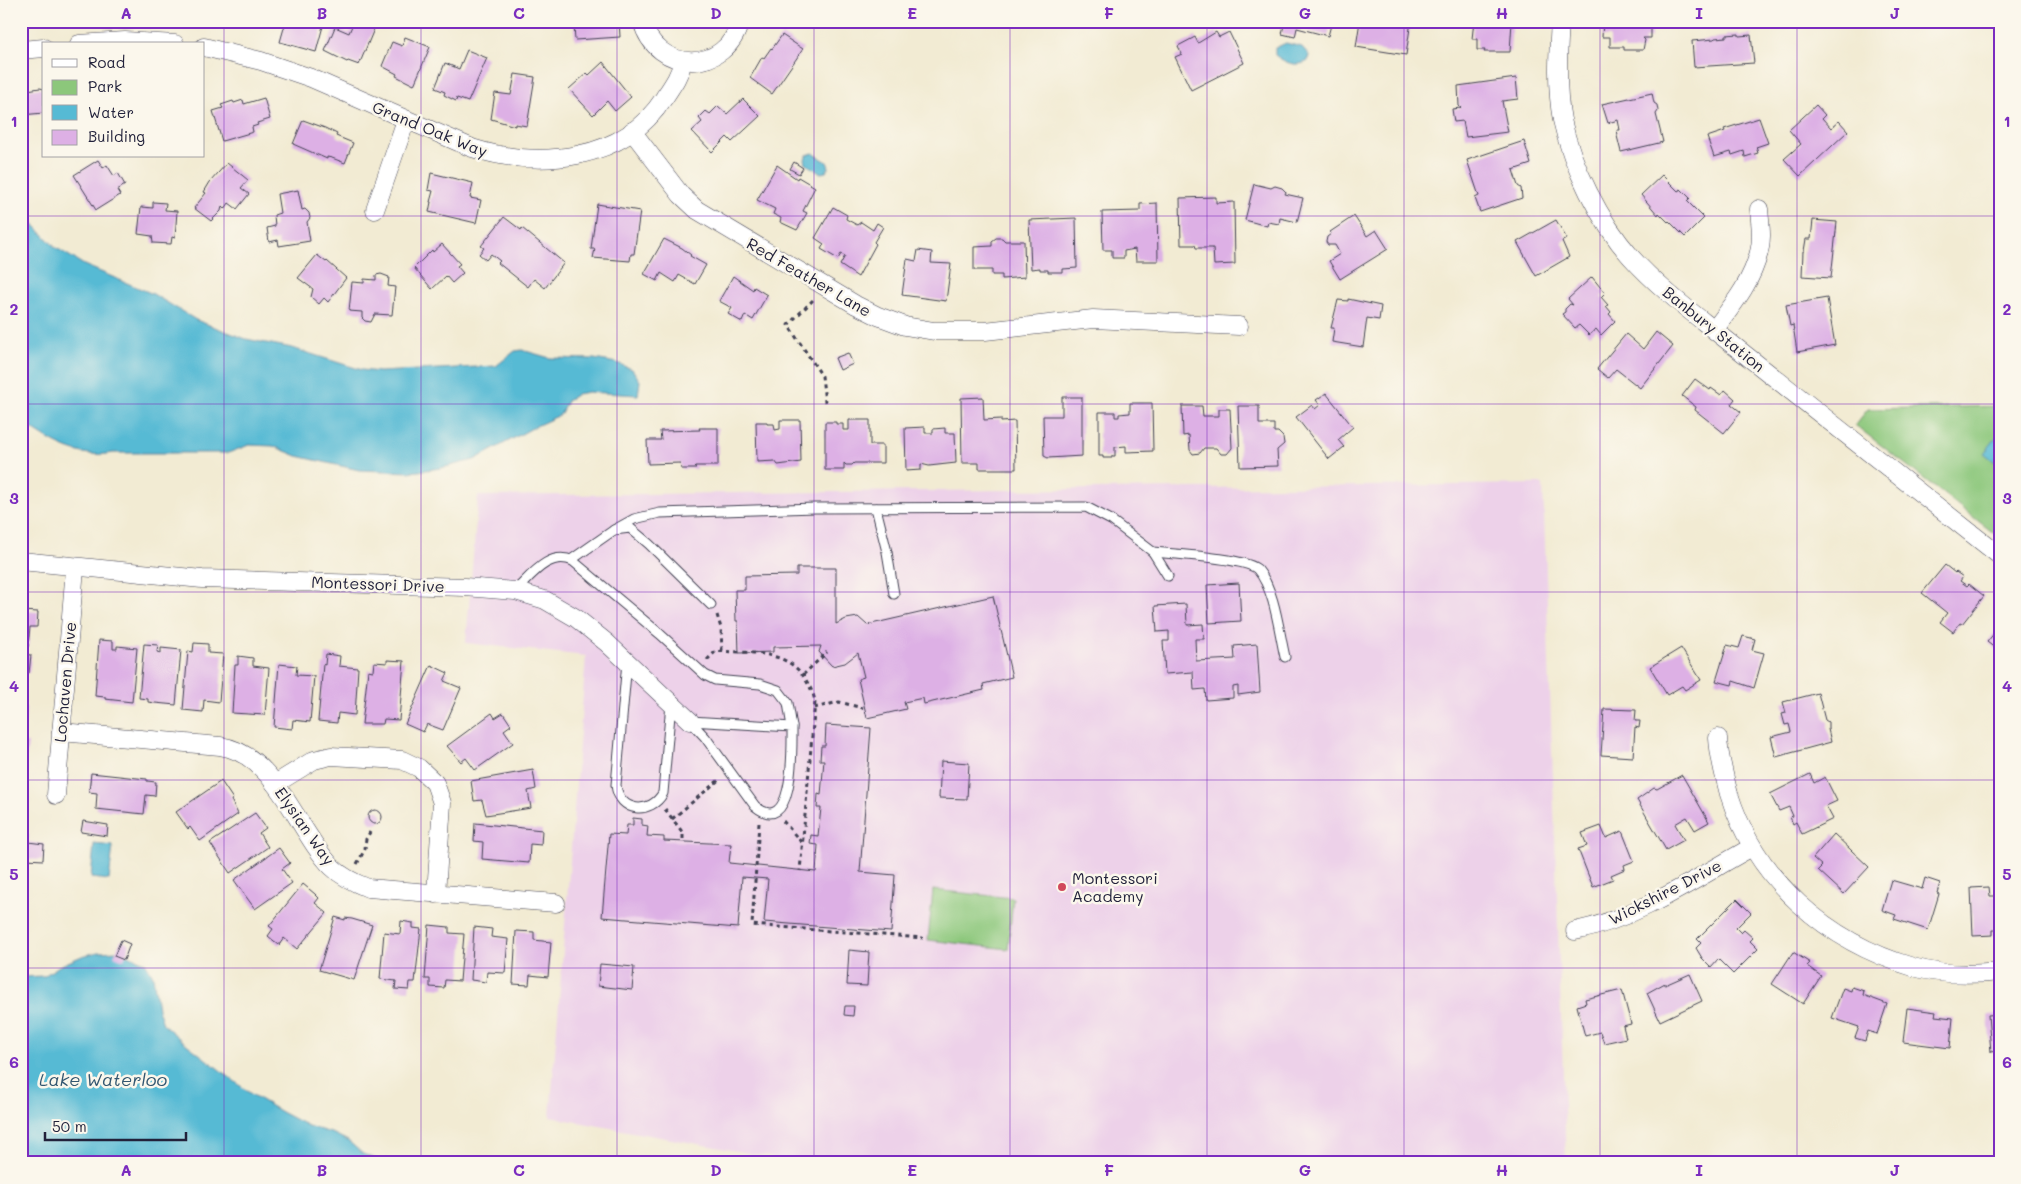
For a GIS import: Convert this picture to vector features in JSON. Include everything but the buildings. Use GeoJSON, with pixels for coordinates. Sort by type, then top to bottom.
{"type":"FeatureCollection","features":[{"type":"Feature","properties":{"kind":"street"},"geometry":{"type":"LineString","coordinates":[[642,21],[647,36],[654,46],[664,54],[683,61],[702,60],[719,53],[730,42],[740,21]]}},
{"type":"Feature","properties":{"kind":"street","name":"Banbury Station"},"geometry":{"type":"LineString","coordinates":[[1560,21],[1558,58],[1562,118],[1569,143],[1588,190],[1608,228],[1631,256],[1668,292],[1714,330],[2000,556]]}},
{"type":"Feature","properties":{"kind":"street"},"geometry":{"type":"LineString","coordinates":[[110,42],[142,42]]}},
{"type":"Feature","properties":{"kind":"street","name":"Grand Oak Way"},"geometry":{"type":"LineString","coordinates":[[205,47],[261,61],[304,76],[481,151],[499,156],[560,159],[584,155],[632,131],[653,113],[662,102],[677,79],[683,61]]}},
{"type":"Feature","properties":{"kind":"street"},"geometry":{"type":"LineString","coordinates":[[21,50],[42,48]]}},
{"type":"Feature","properties":{"kind":"street"},"geometry":{"type":"LineString","coordinates":[[375,210],[406,120]]}},
{"type":"Feature","properties":{"kind":"street","name":"Red Feather Lane"},"geometry":{"type":"LineString","coordinates":[[632,131],[681,195],[697,210],[826,288],[878,316],[924,330],[967,333],[1093,319],[1239,326]]}},
{"type":"Feature","properties":{"kind":"street"},"geometry":{"type":"LineString","coordinates":[[1714,330],[1738,298],[1756,262],[1761,244],[1759,209]]}},
{"type":"Feature","properties":{"kind":"street","name":"Montessori Drive"},"geometry":{"type":"LineString","coordinates":[[21,562],[202,579],[465,587],[516,591],[546,600],[596,633],[690,721]]}},
{"type":"Feature","properties":{"kind":"street","name":"Lochaven Drive"},"geometry":{"type":"LineString","coordinates":[[56,795],[75,568]]}},
{"type":"Feature","properties":{"kind":"street","name":"Elysian Way"},"geometry":{"type":"LineString","coordinates":[[61,732],[224,747],[251,758],[264,770],[324,858],[334,869],[352,881],[374,890],[556,903]]}},
{"type":"Feature","properties":{"kind":"street"},"geometry":{"type":"LineString","coordinates":[[1718,738],[1720,760],[1726,784],[1742,829],[1752,847],[1797,902],[1815,919],[1851,942],[1914,968],[1962,974],[2000,972]]}},
{"type":"Feature","properties":{"kind":"street"},"geometry":{"type":"LineString","coordinates":[[274,784],[314,760],[330,756],[402,760],[412,763],[421,769],[434,783],[442,803],[436,894]]}},
{"type":"Feature","properties":{"kind":"street","name":"Wickshire Drive"},"geometry":{"type":"LineString","coordinates":[[1575,931],[1612,921],[1645,906],[1752,847]]}},
{"type":"Feature","properties":{"kind":"lane"},"geometry":{"type":"LineString","coordinates":[[571,560],[614,530],[634,519],[660,513],[876,508],[1086,507],[1111,520],[1154,552],[1168,576]]}},
{"type":"Feature","properties":{"kind":"lane"},"geometry":{"type":"LineString","coordinates":[[876,508],[887,552],[894,594]]}},
{"type":"Feature","properties":{"kind":"lane"},"geometry":{"type":"LineString","coordinates":[[614,530],[625,527],[634,530],[712,605]]}},
{"type":"Feature","properties":{"kind":"lane"},"geometry":{"type":"LineString","coordinates":[[1154,552],[1241,562],[1257,568],[1265,580],[1271,599],[1285,657]]}},
{"type":"Feature","properties":{"kind":"lane"},"geometry":{"type":"LineString","coordinates":[[516,591],[550,560],[560,558],[571,560],[593,576],[705,675],[715,680],[760,684],[778,690],[788,703],[792,727],[788,790],[783,805],[774,812],[760,810],[755,806],[705,737],[690,721]]}},
{"type":"Feature","properties":{"kind":"lane"},"geometry":{"type":"LineString","coordinates":[[627,662],[616,789],[624,802],[632,808],[645,808],[658,800],[665,788],[671,703]]}},
{"type":"Feature","properties":{"kind":"lane"},"geometry":{"type":"LineString","coordinates":[[690,721],[792,727]]}},
{"type":"Feature","properties":{"kind":"path"},"geometry":{"type":"LineString","coordinates":[[825,402],[822,376],[788,325],[826,288]]}},
{"type":"Feature","properties":{"kind":"path"},"geometry":{"type":"LineString","coordinates":[[712,605],[718,616],[721,628],[722,651]]}},
{"type":"Feature","properties":{"kind":"path"},"geometry":{"type":"LineString","coordinates":[[803,675],[827,652]]}},
{"type":"Feature","properties":{"kind":"path"},"geometry":{"type":"LineString","coordinates":[[814,708],[838,702],[863,708]]}},
{"type":"Feature","properties":{"kind":"path"},"geometry":{"type":"LineString","coordinates":[[672,819],[730,771]]}},
{"type":"Feature","properties":{"kind":"path"},"geometry":{"type":"LineString","coordinates":[[658,800],[683,833],[683,842]]}},
{"type":"Feature","properties":{"kind":"path"},"geometry":{"type":"LineString","coordinates":[[760,810],[752,925],[923,938]]}},
{"type":"Feature","properties":{"kind":"path"},"geometry":{"type":"LineString","coordinates":[[774,812],[803,843]]}},
{"type":"Feature","properties":{"kind":"path"},"geometry":{"type":"LineString","coordinates":[[352,881],[370,832]]}},
{"type":"Feature","properties":{"kind":"shaded area","name":"Montessori Academy"},"geometry":{"type":"Polygon","coordinates":[[[1543,484],[1566,1163],[803,1163],[550,1117],[586,656],[466,643],[478,496],[1543,484]]]}},
{"type":"Feature","properties":{"kind":"green space"},"geometry":{"type":"Polygon","coordinates":[[[2000,406],[2000,538],[1855,425],[1868,409],[2000,406]]]}},
{"type":"Feature","properties":{"kind":"green space"},"geometry":{"type":"Polygon","coordinates":[[[933,890],[1013,898],[1008,949],[928,940],[933,890]]]}},
{"type":"Feature","properties":{"kind":"water"},"geometry":{"type":"Polygon","coordinates":[[[1286,43],[1302,47],[1309,55],[1308,61],[1295,64],[1282,60],[1275,55],[1275,48],[1286,43]]]}},
{"type":"Feature","properties":{"kind":"water"},"geometry":{"type":"Polygon","coordinates":[[[813,153],[827,162],[829,167],[826,172],[821,173],[806,164],[805,159],[807,155],[813,153]]]}},
{"type":"Feature","properties":{"kind":"water"},"geometry":{"type":"Polygon","coordinates":[[[21,203],[35,226],[55,247],[84,265],[153,294],[196,320],[246,339],[292,348],[362,370],[379,372],[496,366],[515,351],[522,350],[550,358],[594,359],[617,363],[632,369],[640,381],[638,395],[588,392],[577,394],[567,401],[560,415],[474,460],[441,468],[411,472],[359,470],[297,456],[273,446],[249,445],[228,453],[88,454],[76,451],[53,442],[21,421],[21,203]]]}},
{"type":"Feature","properties":{"kind":"water"},"geometry":{"type":"Polygon","coordinates":[[[2000,433],[2000,466],[1984,453],[2000,433]]]}},
{"type":"Feature","properties":{"kind":"water"},"geometry":{"type":"Polygon","coordinates":[[[94,844],[113,846],[109,880],[91,878],[94,844]]]}},
{"type":"Feature","properties":{"kind":"water","name":"Lake Waterloo"},"geometry":{"type":"Polygon","coordinates":[[[118,951],[145,962],[153,976],[158,1009],[163,1024],[180,1039],[251,1094],[308,1126],[334,1134],[348,1141],[363,1154],[386,1163],[21,1163],[21,977],[44,976],[59,966],[82,956],[98,952],[118,951]]]}},
{"type":"Feature","properties":{"kind":"place","name":"Montessori Academy"},"geometry":{"type":"Point","coordinates":[1062,887]}}]}
